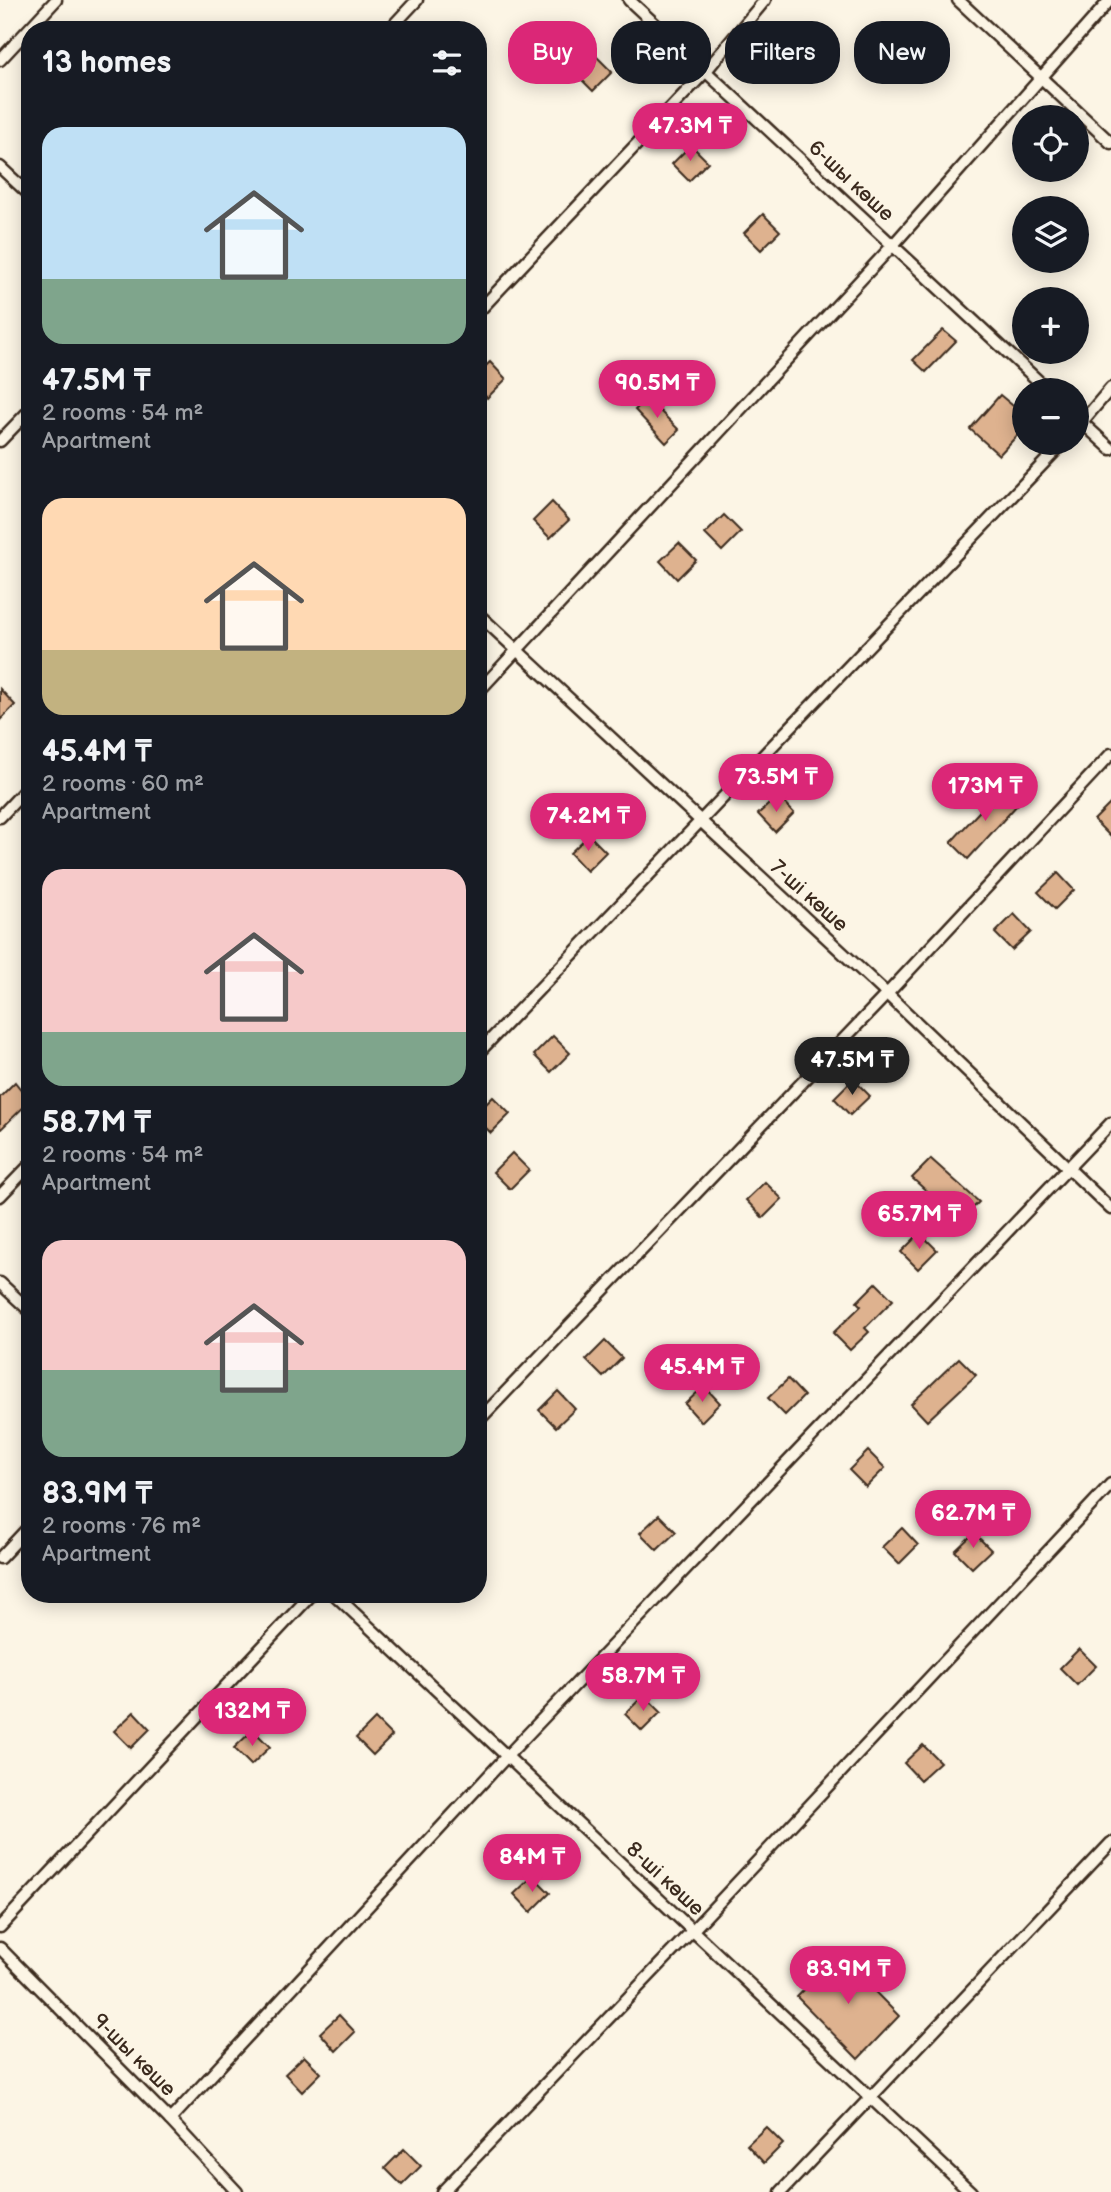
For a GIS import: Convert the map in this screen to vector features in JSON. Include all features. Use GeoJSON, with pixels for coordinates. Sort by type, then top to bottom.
{"type":"FeatureCollection","features":[{"type":"Feature","properties":{"kind":"lane"},"geometry":{"type":"LineString","coordinates":[[36,21],[56,0]]}},
{"type":"Feature","properties":{"kind":"lane"},"geometry":{"type":"LineString","coordinates":[[397,21],[417,0]]}},
{"type":"Feature","properties":{"kind":"lane","name":"6-шы көше"},"geometry":{"type":"LineString","coordinates":[[629,0],[651,21]]}},
{"type":"Feature","properties":{"kind":"lane"},"geometry":{"type":"LineString","coordinates":[[711,65],[765,0]]}},
{"type":"Feature","properties":{"kind":"lane"},"geometry":{"type":"LineString","coordinates":[[958,0],[1111,143]]}},
{"type":"Feature","properties":{"kind":"lane"},"geometry":{"type":"LineString","coordinates":[[487,682],[893,245],[1110,0]]}},
{"type":"Feature","properties":{"kind":"lane"},"geometry":{"type":"LineString","coordinates":[[0,60],[21,38]]}},
{"type":"Feature","properties":{"kind":"lane","name":"6-шы көше"},"geometry":{"type":"LineString","coordinates":[[711,78],[1035,378]]}},
{"type":"Feature","properties":{"kind":"lane"},"geometry":{"type":"LineString","coordinates":[[487,302],[694,84]]}},
{"type":"Feature","properties":{"kind":"lane"},"geometry":{"type":"LineString","coordinates":[[0,167],[21,187]]}},
{"type":"Feature","properties":{"kind":"lane"},"geometry":{"type":"LineString","coordinates":[[1089,411],[1111,387]]}},
{"type":"Feature","properties":{"kind":"lane"},"geometry":{"type":"LineString","coordinates":[[0,441],[21,419]]}},
{"type":"Feature","properties":{"kind":"lane"},"geometry":{"type":"LineString","coordinates":[[1089,432],[1111,449]]}},
{"type":"Feature","properties":{"kind":"lane"},"geometry":{"type":"LineString","coordinates":[[487,1044],[1051,455]]}},
{"type":"Feature","properties":{"kind":"lane","name":"7-ші көше"},"geometry":{"type":"LineString","coordinates":[[487,622],[887,994],[1111,1209]]}},
{"type":"Feature","properties":{"kind":"lane"},"geometry":{"type":"LineString","coordinates":[[487,1412],[887,994],[1111,754]]}},
{"type":"Feature","properties":{"kind":"lane"},"geometry":{"type":"LineString","coordinates":[[0,817],[21,795]]}},
{"type":"Feature","properties":{"kind":"lane"},"geometry":{"type":"LineString","coordinates":[[170,2120],[507,1756],[1111,1123]]}},
{"type":"Feature","properties":{"kind":"lane"},"geometry":{"type":"LineString","coordinates":[[0,1196],[21,1174]]}},
{"type":"Feature","properties":{"kind":"lane"},"geometry":{"type":"LineString","coordinates":[[0,1283],[21,1303]]}},
{"type":"Feature","properties":{"kind":"lane"},"geometry":{"type":"LineString","coordinates":[[442,2192],[692,1931],[1111,1484]]}},
{"type":"Feature","properties":{"kind":"lane"},"geometry":{"type":"LineString","coordinates":[[0,1558],[21,1536]]}},
{"type":"Feature","properties":{"kind":"lane"},"geometry":{"type":"LineString","coordinates":[[0,1927],[304,1603]]}},
{"type":"Feature","properties":{"kind":"lane","name":"8-ші көше"},"geometry":{"type":"LineString","coordinates":[[344,1603],[971,2192]]}},
{"type":"Feature","properties":{"kind":"lane"},"geometry":{"type":"LineString","coordinates":[[781,2192],[1111,1843]]}},
{"type":"Feature","properties":{"kind":"lane","name":"9-шы көше"},"geometry":{"type":"LineString","coordinates":[[0,1948],[170,2120],[237,2192]]}},
{"type":"Feature","properties":{"kind":"building"},"geometry":{"type":"Polygon","coordinates":[[[597,57],[611,73],[593,91],[586,84],[597,84],[597,57]]]}},
{"type":"Feature","properties":{"kind":"building"},"geometry":{"type":"Polygon","coordinates":[[[691,145],[708,162],[689,181],[672,164],[691,145]]]}},
{"type":"Feature","properties":{"kind":"building"},"geometry":{"type":"Polygon","coordinates":[[[763,214],[780,231],[761,250],[744,233],[763,214]]]}},
{"type":"Feature","properties":{"kind":"building"},"geometry":{"type":"Polygon","coordinates":[[[943,330],[956,341],[926,372],[913,360],[943,330]]]}},
{"type":"Feature","properties":{"kind":"building"},"geometry":{"type":"Polygon","coordinates":[[[490,362],[506,379],[487,398],[487,365],[490,362]]]}},
{"type":"Feature","properties":{"kind":"building"},"geometry":{"type":"Polygon","coordinates":[[[1000,395],[1012,405],[1012,441],[999,455],[970,429],[1000,395]]]}},
{"type":"Feature","properties":{"kind":"building"},"geometry":{"type":"Polygon","coordinates":[[[647,398],[679,430],[666,443],[635,410],[647,398]]]}},
{"type":"Feature","properties":{"kind":"building"},"geometry":{"type":"Polygon","coordinates":[[[552,502],[569,520],[550,538],[533,521],[552,502]]]}},
{"type":"Feature","properties":{"kind":"building"},"geometry":{"type":"Polygon","coordinates":[[[724,515],[741,532],[722,551],[705,534],[724,515]]]}},
{"type":"Feature","properties":{"kind":"building"},"geometry":{"type":"Polygon","coordinates":[[[679,543],[696,560],[677,579],[660,561],[679,543]]]}},
{"type":"Feature","properties":{"kind":"building"},"geometry":{"type":"Polygon","coordinates":[[[0,689],[15,705],[0,720],[0,689]]]}},
{"type":"Feature","properties":{"kind":"building"},"geometry":{"type":"Polygon","coordinates":[[[1002,787],[1018,804],[968,859],[951,842],[1002,787]]]}},
{"type":"Feature","properties":{"kind":"building"},"geometry":{"type":"Polygon","coordinates":[[[778,796],[794,813],[775,832],[758,814],[778,796]]]}},
{"type":"Feature","properties":{"kind":"building"},"geometry":{"type":"Polygon","coordinates":[[[1111,803],[1111,837],[1094,820],[1111,803]]]}},
{"type":"Feature","properties":{"kind":"building"},"geometry":{"type":"Polygon","coordinates":[[[589,835],[606,852],[587,871],[570,853],[589,835]]]}},
{"type":"Feature","properties":{"kind":"building"},"geometry":{"type":"Polygon","coordinates":[[[1058,873],[1074,890],[1055,909],[1038,892],[1058,873]]]}},
{"type":"Feature","properties":{"kind":"building"},"geometry":{"type":"Polygon","coordinates":[[[1014,914],[1031,932],[1012,950],[995,933],[1014,914]]]}},
{"type":"Feature","properties":{"kind":"building"},"geometry":{"type":"Polygon","coordinates":[[[553,1036],[570,1053],[551,1072],[534,1055],[553,1036]]]}},
{"type":"Feature","properties":{"kind":"building"},"geometry":{"type":"Polygon","coordinates":[[[853,1079],[870,1096],[850,1115],[834,1098],[853,1079]]]}},
{"type":"Feature","properties":{"kind":"building"},"geometry":{"type":"Polygon","coordinates":[[[15,1082],[21,1090],[21,1110],[0,1130],[0,1097],[15,1082]]]}},
{"type":"Feature","properties":{"kind":"building"},"geometry":{"type":"Polygon","coordinates":[[[493,1097],[510,1114],[491,1133],[487,1129],[487,1103],[493,1097]]]}},
{"type":"Feature","properties":{"kind":"building"},"geometry":{"type":"Polygon","coordinates":[[[512,1153],[529,1170],[510,1189],[493,1172],[512,1153]]]}},
{"type":"Feature","properties":{"kind":"building"},"geometry":{"type":"Polygon","coordinates":[[[931,1159],[979,1202],[960,1221],[912,1178],[931,1159]]]}},
{"type":"Feature","properties":{"kind":"building"},"geometry":{"type":"Polygon","coordinates":[[[765,1182],[782,1199],[763,1218],[746,1200],[765,1182]]]}},
{"type":"Feature","properties":{"kind":"building"},"geometry":{"type":"Polygon","coordinates":[[[920,1233],[937,1250],[918,1269],[901,1252],[920,1233]]]}},
{"type":"Feature","properties":{"kind":"building"},"geometry":{"type":"Polygon","coordinates":[[[876,1283],[893,1300],[865,1328],[869,1332],[850,1350],[833,1333],[861,1306],[857,1302],[876,1283]]]}},
{"type":"Feature","properties":{"kind":"building"},"geometry":{"type":"Polygon","coordinates":[[[605,1341],[622,1358],[603,1377],[586,1360],[605,1341]]]}},
{"type":"Feature","properties":{"kind":"building"},"geometry":{"type":"Polygon","coordinates":[[[959,1358],[976,1375],[927,1421],[911,1404],[959,1358]]]}},
{"type":"Feature","properties":{"kind":"building"},"geometry":{"type":"Polygon","coordinates":[[[788,1379],[804,1396],[785,1415],[768,1398],[788,1379]]]}},
{"type":"Feature","properties":{"kind":"building"},"geometry":{"type":"Polygon","coordinates":[[[704,1386],[720,1403],[701,1422],[685,1404],[704,1386]]]}},
{"type":"Feature","properties":{"kind":"building"},"geometry":{"type":"Polygon","coordinates":[[[558,1391],[575,1409],[556,1427],[539,1410],[558,1391]]]}},
{"type":"Feature","properties":{"kind":"building"},"geometry":{"type":"Polygon","coordinates":[[[868,1451],[885,1468],[866,1487],[849,1470],[868,1451]]]}},
{"type":"Feature","properties":{"kind":"building"},"geometry":{"type":"Polygon","coordinates":[[[659,1515],[676,1532],[657,1550],[640,1533],[659,1515]]]}},
{"type":"Feature","properties":{"kind":"building"},"geometry":{"type":"Polygon","coordinates":[[[902,1528],[918,1545],[899,1564],[882,1547],[902,1528]]]}},
{"type":"Feature","properties":{"kind":"building"},"geometry":{"type":"Polygon","coordinates":[[[974,1533],[991,1550],[972,1568],[955,1551],[974,1533]]]}},
{"type":"Feature","properties":{"kind":"building"},"geometry":{"type":"Polygon","coordinates":[[[1079,1649],[1096,1666],[1077,1685],[1060,1668],[1079,1649]]]}},
{"type":"Feature","properties":{"kind":"building"},"geometry":{"type":"Polygon","coordinates":[[[644,1695],[661,1712],[642,1731],[625,1714],[644,1695]]]}},
{"type":"Feature","properties":{"kind":"building"},"geometry":{"type":"Polygon","coordinates":[[[134,1712],[150,1729],[131,1748],[114,1731],[134,1712]]]}},
{"type":"Feature","properties":{"kind":"building"},"geometry":{"type":"Polygon","coordinates":[[[375,1719],[392,1736],[373,1755],[356,1738],[375,1719]]]}},
{"type":"Feature","properties":{"kind":"building"},"geometry":{"type":"Polygon","coordinates":[[[253,1730],[270,1747],[251,1765],[234,1748],[253,1730]]]}},
{"type":"Feature","properties":{"kind":"building"},"geometry":{"type":"Polygon","coordinates":[[[923,1745],[940,1762],[920,1780],[904,1763],[923,1745]]]}},
{"type":"Feature","properties":{"kind":"building"},"geometry":{"type":"Polygon","coordinates":[[[533,1876],[550,1893],[531,1912],[514,1894],[533,1876]]]}},
{"type":"Feature","properties":{"kind":"building"},"geometry":{"type":"Polygon","coordinates":[[[835,1951],[899,2016],[858,2059],[797,1997],[820,1974],[816,1970],[835,1951]]]}},
{"type":"Feature","properties":{"kind":"building"},"geometry":{"type":"Polygon","coordinates":[[[339,2015],[355,2032],[336,2051],[320,2033],[339,2015]]]}},
{"type":"Feature","properties":{"kind":"building"},"geometry":{"type":"Polygon","coordinates":[[[304,2056],[321,2073],[302,2092],[285,2074],[304,2056]]]}},
{"type":"Feature","properties":{"kind":"building"},"geometry":{"type":"Polygon","coordinates":[[[766,2127],[783,2144],[764,2163],[747,2145],[766,2127]]]}},
{"type":"Feature","properties":{"kind":"building"},"geometry":{"type":"Polygon","coordinates":[[[404,2149],[421,2166],[402,2185],[385,2168],[404,2149]]]}}]}
